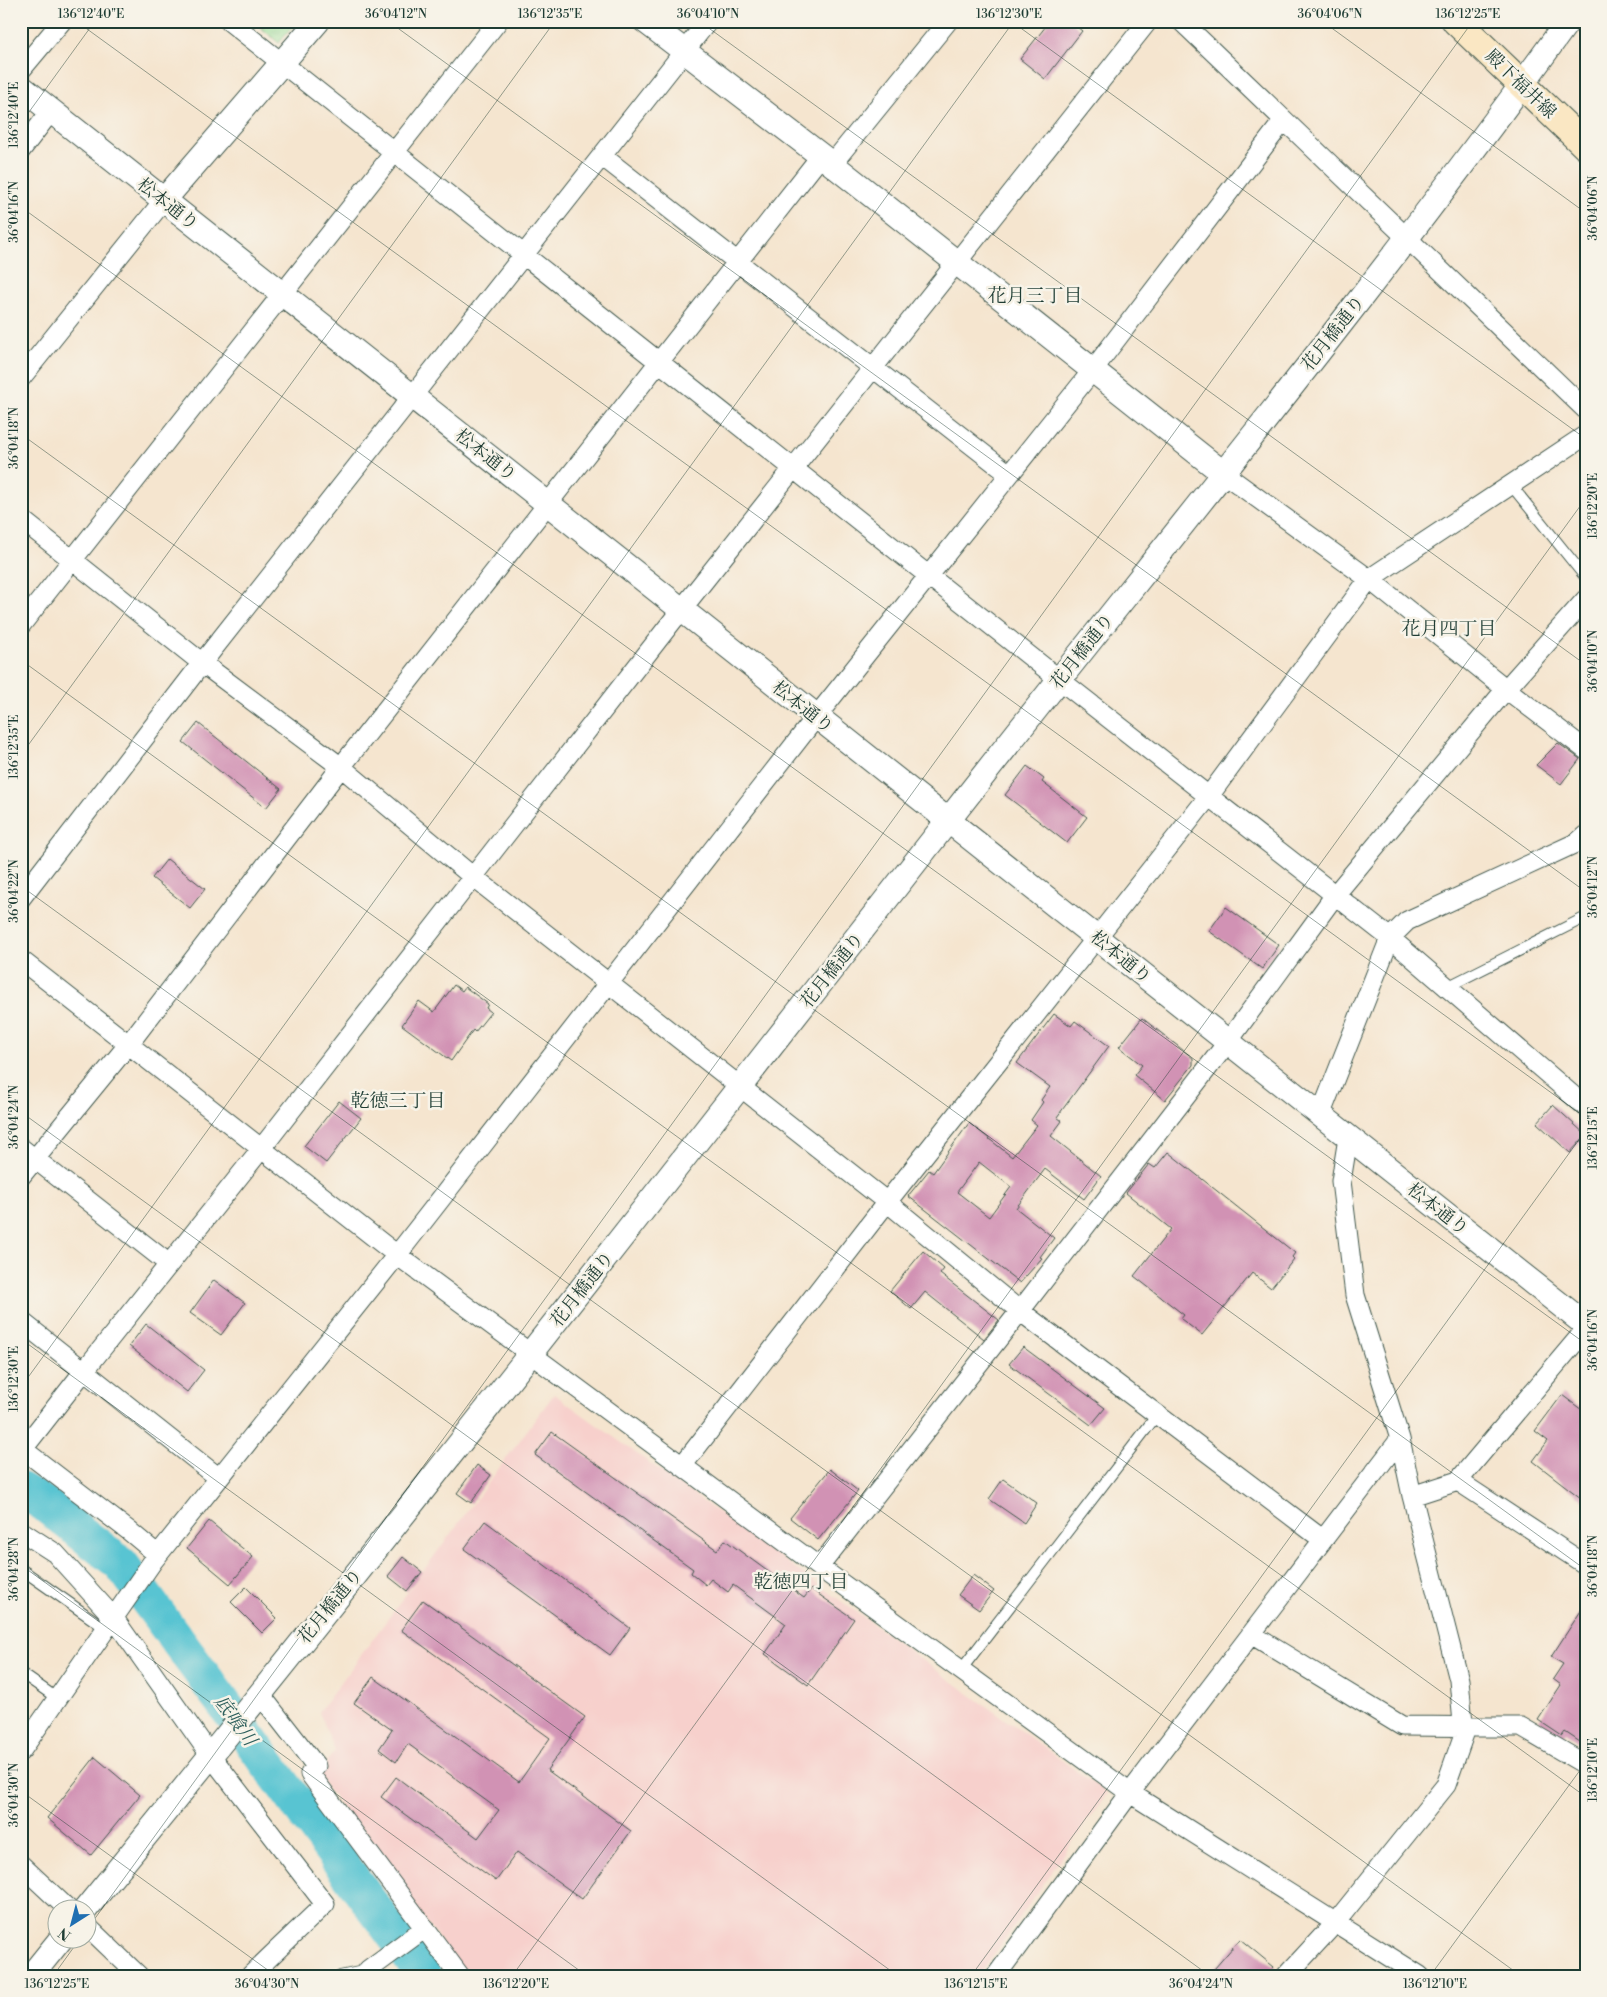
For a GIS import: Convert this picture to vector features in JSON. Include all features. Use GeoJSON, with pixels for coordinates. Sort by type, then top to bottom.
{"type":"FeatureCollection","features":[{"type":"Feature","properties":{"kind":"main road","name":"殿下福井線"},"geometry":{"type":"LineString","coordinates":[[1456,21],[1586,146]]}},
{"type":"Feature","properties":{"kind":"street"},"geometry":{"type":"LineString","coordinates":[[21,70],[62,21]]}},
{"type":"Feature","properties":{"kind":"street"},"geometry":{"type":"LineString","coordinates":[[229,21],[1060,680],[1390,938],[1586,1106]]}},
{"type":"Feature","properties":{"kind":"street"},"geometry":{"type":"LineString","coordinates":[[21,378],[164,200],[318,21]]}},
{"type":"Feature","properties":{"kind":"street"},"geometry":{"type":"LineString","coordinates":[[21,626],[498,21]]}},
{"type":"Feature","properties":{"kind":"street"},"geometry":{"type":"LineString","coordinates":[[645,21],[1223,473],[1368,579],[1586,750]]}},
{"type":"Feature","properties":{"kind":"street"},"geometry":{"type":"LineString","coordinates":[[21,898],[202,664],[708,21]]}},
{"type":"Feature","properties":{"kind":"street"},"geometry":{"type":"LineString","coordinates":[[21,1176],[28,1154],[128,1045],[341,767],[738,262],[948,21]]}},
{"type":"Feature","properties":{"kind":"street"},"geometry":{"type":"LineString","coordinates":[[155,1558],[128,1530],[22,1448],[261,1149],[681,610],[1148,21]]}},
{"type":"Feature","properties":{"kind":"street"},"geometry":{"type":"LineString","coordinates":[[1181,21],[1586,410]]}},
{"type":"Feature","properties":{"kind":"street","name":"花月橋通り"},"geometry":{"type":"LineString","coordinates":[[93,1900],[214,1752],[530,1354],[1223,473],[1407,238],[1568,21]]}},
{"type":"Feature","properties":{"kind":"street","name":"松本通り"},"geometry":{"type":"LineString","coordinates":[[21,87],[1586,1325]]}},
{"type":"Feature","properties":{"kind":"street"},"geometry":{"type":"LineString","coordinates":[[21,150],[51,111]]}},
{"type":"Feature","properties":{"kind":"street"},"geometry":{"type":"LineString","coordinates":[[21,1751],[155,1558],[396,1255],[928,575],[1092,371],[1284,120]]}},
{"type":"Feature","properties":{"kind":"street"},"geometry":{"type":"LineString","coordinates":[[602,156],[1009,474]]}},
{"type":"Feature","properties":{"kind":"street"},"geometry":{"type":"LineString","coordinates":[[682,1466],[887,1202],[1209,796],[1368,579],[1586,435]]}},
{"type":"Feature","properties":{"kind":"street"},"geometry":{"type":"LineString","coordinates":[[21,519],[202,664],[341,767],[472,876],[610,982],[887,1202],[1020,1312],[1322,1539]]}},
{"type":"Feature","properties":{"kind":"street"},"geometry":{"type":"LineString","coordinates":[[818,1567],[1020,1312],[1227,1042],[1335,895],[1506,689],[1586,599]]}},
{"type":"Feature","properties":{"kind":"street"},"geometry":{"type":"LineString","coordinates":[[1320,1116],[1390,938],[1407,921],[1578,842],[1586,835]]}},
{"type":"Feature","properties":{"kind":"street"},"geometry":{"type":"LineString","coordinates":[[21,960],[396,1255],[818,1567],[1130,1793],[1420,1976]]}},
{"type":"Feature","properties":{"kind":"street"},"geometry":{"type":"LineString","coordinates":[[1286,1976],[1335,1923],[1446,1784],[1464,1734],[1459,1680],[1412,1496],[1400,1439],[1355,1295],[1341,1181],[1348,1138]]}},
{"type":"Feature","properties":{"kind":"street"},"geometry":{"type":"LineString","coordinates":[[28,1154],[169,1264]]}},
{"type":"Feature","properties":{"kind":"street"},"geometry":{"type":"LineString","coordinates":[[21,1321],[219,1478]]}},
{"type":"Feature","properties":{"kind":"street"},"geometry":{"type":"LineString","coordinates":[[1412,1496],[1458,1481],[1586,1329]]}},
{"type":"Feature","properties":{"kind":"street"},"geometry":{"type":"LineString","coordinates":[[996,1976],[1130,1793],[1400,1439]]}},
{"type":"Feature","properties":{"kind":"street"},"geometry":{"type":"LineString","coordinates":[[1458,1481],[1586,1564]]}},
{"type":"Feature","properties":{"kind":"street"},"geometry":{"type":"LineString","coordinates":[[21,1531],[55,1553],[113,1617],[325,1904],[250,1976]]}},
{"type":"Feature","properties":{"kind":"street"},"geometry":{"type":"LineString","coordinates":[[1251,1634],[1402,1726],[1464,1725],[1520,1727],[1586,1765]]}},
{"type":"Feature","properties":{"kind":"street"},"geometry":{"type":"LineString","coordinates":[[255,1700],[316,1766],[310,1774],[460,1976]]}},
{"type":"Feature","properties":{"kind":"street"},"geometry":{"type":"LineString","coordinates":[[21,1864],[59,1900]]}},
{"type":"Feature","properties":{"kind":"street"},"geometry":{"type":"LineString","coordinates":[[368,1970],[425,1928]]}},
{"type":"Feature","properties":{"kind":"street"},"geometry":{"type":"LineString","coordinates":[[98,1937],[139,1976]]}},
{"type":"Feature","properties":{"kind":"street"},"geometry":{"type":"LineString","coordinates":[[31,1976],[52,1950]]}},
{"type":"Feature","properties":{"kind":"lane"},"geometry":{"type":"LineString","coordinates":[[1511,485],[1586,578]]}},
{"type":"Feature","properties":{"kind":"lane"},"geometry":{"type":"LineString","coordinates":[[1447,987],[1586,917]]}},
{"type":"Feature","properties":{"kind":"lane"},"geometry":{"type":"LineString","coordinates":[[961,1670],[1157,1415]]}},
{"type":"Feature","properties":{"kind":"lane"},"geometry":{"type":"LineString","coordinates":[[21,1569],[113,1617]]}},
{"type":"Feature","properties":{"kind":"lane"},"geometry":{"type":"LineString","coordinates":[[21,1673],[58,1698]]}},
{"type":"Feature","properties":{"kind":"lane"},"geometry":{"type":"LineString","coordinates":[[340,1976],[368,1970]]}},
{"type":"Feature","properties":{"kind":"shaded area"},"geometry":{"type":"Polygon","coordinates":[[[554,1394],[1107,1793],[979,1976],[466,1976],[317,1774],[335,1751],[319,1712],[554,1394]]]}},
{"type":"Feature","properties":{"kind":"green space"},"geometry":{"type":"Polygon","coordinates":[[[253,21],[297,21],[279,43],[253,21]]]}},
{"type":"Feature","properties":{"kind":"building"},"geometry":{"type":"Polygon","coordinates":[[[1050,21],[1070,21],[1082,31],[1045,79],[1020,59],[1050,21]]]}},
{"type":"Feature","properties":{"kind":"building"},"geometry":{"type":"Polygon","coordinates":[[[198,723],[281,789],[266,808],[183,742],[198,723]]]}},
{"type":"Feature","properties":{"kind":"building"},"geometry":{"type":"Polygon","coordinates":[[[1558,743],[1580,759],[1561,784],[1536,765],[1558,743]]]}},
{"type":"Feature","properties":{"kind":"building"},"geometry":{"type":"Polygon","coordinates":[[[1027,766],[1044,779],[1042,782],[1087,817],[1067,843],[1005,795],[1027,766]]]}},
{"type":"Feature","properties":{"kind":"building"},"geometry":{"type":"Polygon","coordinates":[[[167,859],[205,889],[190,908],[152,878],[167,859]]]}},
{"type":"Feature","properties":{"kind":"building"},"geometry":{"type":"Polygon","coordinates":[[[1226,907],[1279,945],[1262,969],[1209,931],[1226,907]]]}},
{"type":"Feature","properties":{"kind":"building"},"geometry":{"type":"Polygon","coordinates":[[[454,985],[462,991],[465,987],[488,1004],[486,1008],[491,1012],[475,1032],[473,1030],[451,1061],[402,1025],[419,1001],[434,1012],[454,985]]]}},
{"type":"Feature","properties":{"kind":"building"},"geometry":{"type":"Polygon","coordinates":[[[1054,1014],[1071,1026],[1075,1021],[1109,1046],[1057,1117],[1062,1121],[1051,1136],[1101,1176],[1084,1199],[1045,1169],[1016,1208],[1054,1238],[1040,1257],[1042,1258],[1020,1283],[908,1196],[929,1170],[933,1173],[969,1123],[1012,1157],[1037,1125],[1031,1120],[1050,1087],[1017,1063],[1054,1014]],[[979,1162],[957,1192],[989,1217],[1011,1187],[979,1162]]]}},
{"type":"Feature","properties":{"kind":"building"},"geometry":{"type":"Polygon","coordinates":[[[1142,1018],[1193,1058],[1193,1065],[1165,1100],[1134,1075],[1142,1065],[1119,1047],[1142,1018]]]}},
{"type":"Feature","properties":{"kind":"building"},"geometry":{"type":"Polygon","coordinates":[[[339,1101],[361,1118],[326,1163],[304,1146],[339,1101]]]}},
{"type":"Feature","properties":{"kind":"building"},"geometry":{"type":"Polygon","coordinates":[[[1553,1105],[1586,1135],[1570,1153],[1537,1123],[1553,1105]]]}},
{"type":"Feature","properties":{"kind":"building"},"geometry":{"type":"Polygon","coordinates":[[[1168,1152],[1295,1253],[1292,1257],[1294,1259],[1271,1288],[1252,1273],[1202,1335],[1181,1319],[1184,1315],[1134,1276],[1171,1229],[1126,1193],[1149,1164],[1155,1168],[1168,1152]]]}},
{"type":"Feature","properties":{"kind":"building"},"geometry":{"type":"Polygon","coordinates":[[[923,1251],[944,1269],[940,1274],[999,1320],[984,1339],[925,1292],[911,1309],[890,1291],[923,1251]]]}},
{"type":"Feature","properties":{"kind":"building"},"geometry":{"type":"Polygon","coordinates":[[[214,1280],[245,1303],[221,1335],[190,1313],[214,1280]]]}},
{"type":"Feature","properties":{"kind":"building"},"geometry":{"type":"Polygon","coordinates":[[[146,1324],[204,1370],[187,1392],[129,1346],[146,1324]]]}},
{"type":"Feature","properties":{"kind":"building"},"geometry":{"type":"Polygon","coordinates":[[[1023,1347],[1105,1408],[1091,1425],[1009,1364],[1023,1347]]]}},
{"type":"Feature","properties":{"kind":"building"},"geometry":{"type":"Polygon","coordinates":[[[1562,1395],[1586,1413],[1586,1502],[1533,1461],[1548,1441],[1535,1431],[1562,1395]]]}},
{"type":"Feature","properties":{"kind":"building"},"geometry":{"type":"Polygon","coordinates":[[[552,1432],[717,1550],[725,1540],[804,1598],[811,1589],[854,1619],[808,1685],[765,1654],[786,1624],[733,1585],[728,1592],[711,1579],[706,1585],[691,1573],[693,1569],[535,1455],[552,1432]]]}},
{"type":"Feature","properties":{"kind":"building"},"geometry":{"type":"Polygon","coordinates":[[[477,1465],[491,1475],[471,1503],[457,1493],[477,1465]]]}},
{"type":"Feature","properties":{"kind":"building"},"geometry":{"type":"Polygon","coordinates":[[[830,1469],[858,1491],[818,1540],[790,1518],[830,1469]]]}},
{"type":"Feature","properties":{"kind":"building"},"geometry":{"type":"Polygon","coordinates":[[[1003,1479],[1037,1503],[1024,1523],[989,1499],[1003,1479]]]}},
{"type":"Feature","properties":{"kind":"building"},"geometry":{"type":"Polygon","coordinates":[[[209,1521],[253,1557],[230,1584],[187,1548],[209,1521]]]}},
{"type":"Feature","properties":{"kind":"building"},"geometry":{"type":"Polygon","coordinates":[[[485,1521],[630,1628],[610,1655],[464,1549],[485,1521]]]}},
{"type":"Feature","properties":{"kind":"building"},"geometry":{"type":"Polygon","coordinates":[[[403,1557],[422,1572],[407,1591],[388,1576],[403,1557]]]}},
{"type":"Feature","properties":{"kind":"building"},"geometry":{"type":"Polygon","coordinates":[[[973,1575],[994,1591],[979,1610],[958,1595],[973,1575]]]}},
{"type":"Feature","properties":{"kind":"building"},"geometry":{"type":"Polygon","coordinates":[[[246,1587],[277,1618],[262,1633],[231,1602],[246,1587]]]}},
{"type":"Feature","properties":{"kind":"building"},"geometry":{"type":"Polygon","coordinates":[[[423,1600],[585,1717],[547,1770],[631,1831],[582,1899],[517,1852],[496,1881],[381,1797],[396,1777],[478,1838],[499,1810],[408,1744],[396,1762],[379,1749],[392,1730],[354,1703],[373,1677],[519,1782],[550,1738],[401,1630],[423,1600]]]}},
{"type":"Feature","properties":{"kind":"building"},"geometry":{"type":"Polygon","coordinates":[[[1586,1603],[1586,1733],[1580,1742],[1565,1732],[1562,1736],[1538,1720],[1561,1685],[1553,1679],[1563,1664],[1551,1657],[1586,1603]]]}},
{"type":"Feature","properties":{"kind":"building"},"geometry":{"type":"Polygon","coordinates":[[[95,1757],[140,1795],[91,1855],[47,1818],[95,1757]]]}},
{"type":"Feature","properties":{"kind":"building"},"geometry":{"type":"Polygon","coordinates":[[[1240,1939],[1274,1967],[1266,1976],[1208,1976],[1240,1939]]]}},
{"type":"Feature","properties":{"kind":"waterway","name":"底喰川"},"geometry":{"type":"LineString","coordinates":[[21,1490],[43,1503],[121,1564],[424,1976]]}},
{"type":"Feature","properties":{"kind":"district","name":"花月三丁目"},"geometry":{"type":"Point","coordinates":[1035,295]}},
{"type":"Feature","properties":{"kind":"district","name":"花月四丁目"},"geometry":{"type":"Point","coordinates":[1449,628]}},
{"type":"Feature","properties":{"kind":"district","name":"乾徳三丁目"},"geometry":{"type":"Point","coordinates":[398,1100]}},
{"type":"Feature","properties":{"kind":"district","name":"乾徳四丁目"},"geometry":{"type":"Point","coordinates":[801,1581]}}]}
